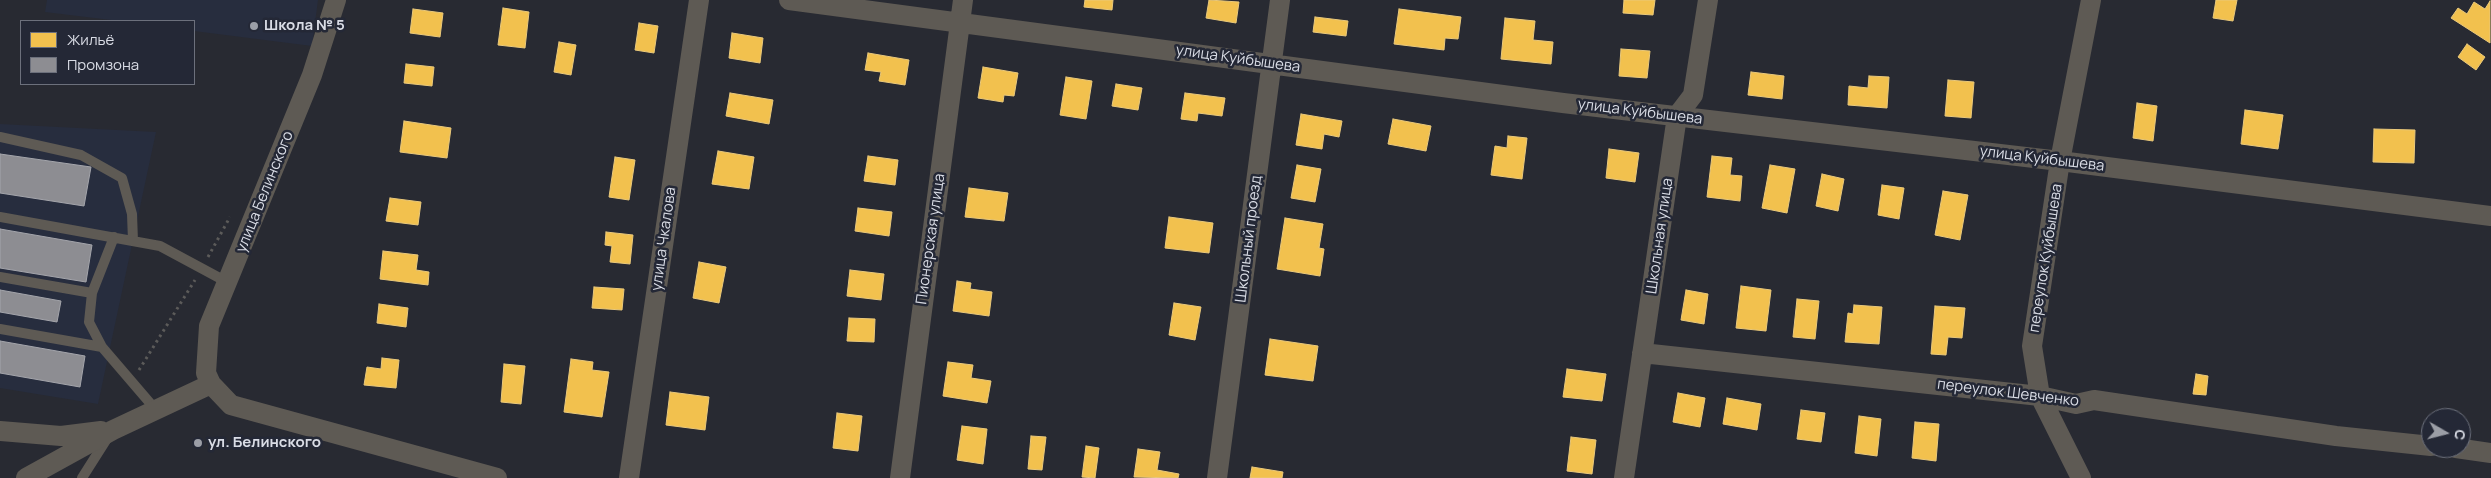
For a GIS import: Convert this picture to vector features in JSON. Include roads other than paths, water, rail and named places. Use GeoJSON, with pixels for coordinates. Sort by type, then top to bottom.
{"type":"FeatureCollection","features":[{"type":"Feature","properties":{"kind":"street","name":"улица Белинского"},"geometry":{"type":"LineString","coordinates":[[211,384],[206,373],[209,326],[312,75],[336,0]]}},
{"type":"Feature","properties":{"kind":"street","name":"улица Чкалова"},"geometry":{"type":"LineString","coordinates":[[629,478],[699,0]]}},
{"type":"Feature","properties":{"kind":"street","name":"улица Куйбышева"},"geometry":{"type":"LineString","coordinates":[[789,0],[960,21],[1563,103],[2060,161],[2491,216]]}},
{"type":"Feature","properties":{"kind":"street","name":"Пионерская улица"},"geometry":{"type":"LineString","coordinates":[[900,478],[963,0]]}},
{"type":"Feature","properties":{"kind":"street","name":"Школьный проезд"},"geometry":{"type":"LineString","coordinates":[[1217,478],[1280,0]]}},
{"type":"Feature","properties":{"kind":"street","name":"Школьная улица"},"geometry":{"type":"LineString","coordinates":[[1624,478],[1678,116],[1693,95],[1708,0]]}},
{"type":"Feature","properties":{"kind":"street","name":"переулок Куйбышева"},"geometry":{"type":"LineString","coordinates":[[2081,478],[2040,396],[2032,346],[2060,161],[2091,0]]}},
{"type":"Feature","properties":{"kind":"street","name":"переулок Шевченко"},"geometry":{"type":"LineString","coordinates":[[1642,353],[2040,396],[2076,404],[2094,400],[2160,408],[2336,436],[2421,445]]}},
{"type":"Feature","properties":{"kind":"street"},"geometry":{"type":"LineString","coordinates":[[26,478],[113,430],[211,384],[231,405],[497,478]]}},
{"type":"Feature","properties":{"kind":"street"},"geometry":{"type":"LineString","coordinates":[[0,431],[61,436],[113,430]]}},
{"type":"Feature","properties":{"kind":"street"},"geometry":{"type":"LineString","coordinates":[[2471,450],[2491,453]]}},
{"type":"Feature","properties":{"kind":"lane"},"geometry":{"type":"LineString","coordinates":[[0,137],[81,155],[122,178],[132,214],[134,241]]}},
{"type":"Feature","properties":{"kind":"lane"},"geometry":{"type":"LineString","coordinates":[[0,218],[160,246],[227,282]]}},
{"type":"Feature","properties":{"kind":"lane"},"geometry":{"type":"LineString","coordinates":[[114,237],[92,293],[89,322],[102,347],[156,410]]}},
{"type":"Feature","properties":{"kind":"lane"},"geometry":{"type":"LineString","coordinates":[[0,277],[92,293]]}},
{"type":"Feature","properties":{"kind":"lane"},"geometry":{"type":"LineString","coordinates":[[0,329],[102,347]]}},
{"type":"Feature","properties":{"kind":"lane"},"geometry":{"type":"LineString","coordinates":[[82,478],[113,430]]}},
{"type":"Feature","properties":{"kind":"place","name":"Школа № 5"},"geometry":{"type":"Point","coordinates":[254,26]}},
{"type":"Feature","properties":{"kind":"place","name":"ул. Белинского"},"geometry":{"type":"Point","coordinates":[198,443]}}]}
